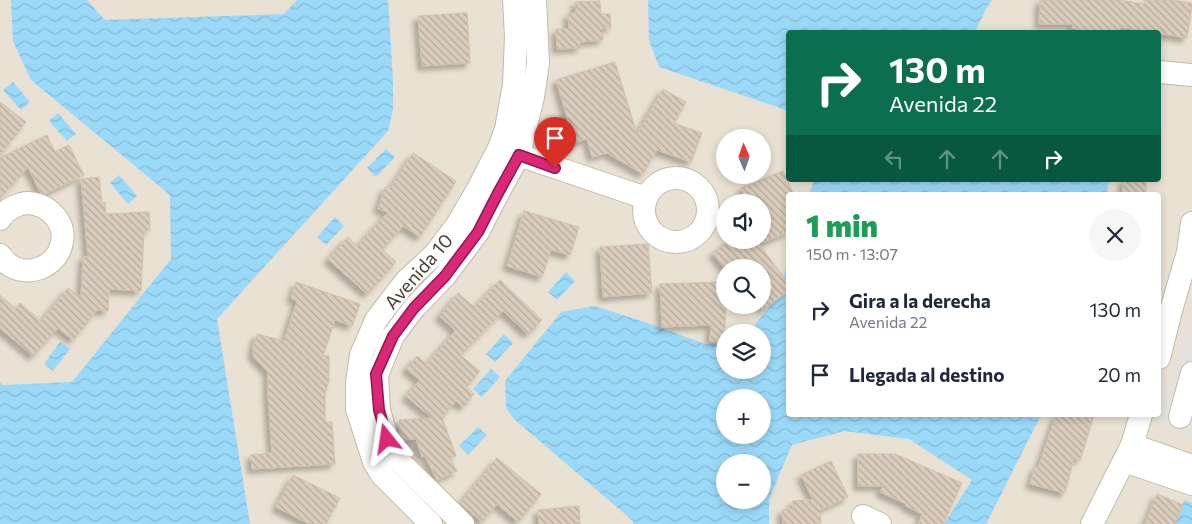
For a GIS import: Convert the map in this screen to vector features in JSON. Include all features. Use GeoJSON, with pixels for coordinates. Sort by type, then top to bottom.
{"type":"FeatureCollection","features":[{"type":"Feature","properties":{"kind":"street","name":"Avenida 10"},"geometry":{"type":"LineString","coordinates":[[431,524],[382,475],[374,462],[357,409],[357,382],[362,354],[376,320],[406,282],[435,254],[457,225],[479,187],[509,152],[506,129],[514,85],[516,37],[514,0]]}},
{"type":"Feature","properties":{"kind":"street","name":"Avenida 10"},"geometry":{"type":"LineString","coordinates":[[462,524],[398,460],[387,439],[379,410],[376,374],[393,336],[414,308],[445,276],[478,232],[497,195],[509,152],[533,97],[538,64],[535,0]]}},
{"type":"Feature","properties":{"kind":"street"},"geometry":{"type":"LineString","coordinates":[[1161,72],[1192,75]]}},
{"type":"Feature","properties":{"kind":"street"},"geometry":{"type":"LineString","coordinates":[[509,152],[646,198]]}},
{"type":"Feature","properties":{"kind":"street"},"geometry":{"type":"LineString","coordinates":[[0,217],[11,208],[24,203],[37,204],[49,210],[58,219],[62,232],[62,245],[56,257],[46,266],[33,270],[20,270],[8,264],[0,255]]}},
{"type":"Feature","properties":{"kind":"street"},"geometry":{"type":"LineString","coordinates":[[1161,348],[1185,287],[1192,223]]}},
{"type":"Feature","properties":{"kind":"street"},"geometry":{"type":"LineString","coordinates":[[1180,417],[1192,373]]}},
{"type":"Feature","properties":{"kind":"street"},"geometry":{"type":"LineString","coordinates":[[1092,524],[1128,453],[1141,417]]}},
{"type":"Feature","properties":{"kind":"street"},"geometry":{"type":"LineString","coordinates":[[1128,453],[1192,466]]}},
{"type":"Feature","properties":{"kind":"street"},"geometry":{"type":"LineString","coordinates":[[1128,453],[1192,484]]}},
{"type":"Feature","properties":{"kind":"shaded area"},"geometry":{"type":"Polygon","coordinates":[[[0,0],[1192,0],[1192,524],[0,524],[0,0]]]}},
{"type":"Feature","properties":{"kind":"shaded area"},"geometry":{"type":"Polygon","coordinates":[[[1192,314],[1192,437],[1155,424],[1157,417],[1161,417],[1161,406],[1192,314]]]}},
{"type":"Feature","properties":{"kind":"water"},"geometry":{"type":"Polygon","coordinates":[[[11,0],[87,0],[105,20],[284,14],[297,0],[388,0],[393,109],[388,131],[217,319],[250,524],[0,524],[0,382],[3,385],[72,382],[171,259],[170,195],[31,80],[13,41],[11,0]]]}},
{"type":"Feature","properties":{"kind":"water"},"geometry":{"type":"Polygon","coordinates":[[[648,0],[992,0],[976,30],[786,30],[786,110],[659,67],[649,40],[648,0]]]}},
{"type":"Feature","properties":{"kind":"water"},"geometry":{"type":"Polygon","coordinates":[[[13,82],[30,102],[21,110],[3,90],[13,82]]]}},
{"type":"Feature","properties":{"kind":"water"},"geometry":{"type":"Polygon","coordinates":[[[58,113],[76,134],[67,141],[49,121],[58,113]]]}},
{"type":"Feature","properties":{"kind":"water"},"geometry":{"type":"Polygon","coordinates":[[[386,149],[395,157],[376,177],[367,168],[386,149]]]}},
{"type":"Feature","properties":{"kind":"water"},"geometry":{"type":"Polygon","coordinates":[[[119,175],[137,196],[128,204],[110,183],[119,175]]]}},
{"type":"Feature","properties":{"kind":"water"},"geometry":{"type":"Polygon","coordinates":[[[813,182],[1109,182],[1107,192],[810,192],[813,182]]]}},
{"type":"Feature","properties":{"kind":"water"},"geometry":{"type":"Polygon","coordinates":[[[335,217],[344,226],[326,245],[317,237],[335,217]]]}},
{"type":"Feature","properties":{"kind":"water"},"geometry":{"type":"Polygon","coordinates":[[[786,268],[786,417],[1040,417],[986,524],[944,524],[972,480],[909,439],[844,431],[792,445],[771,494],[771,454],[716,454],[716,509],[769,509],[769,524],[633,524],[633,521],[514,419],[506,408],[505,381],[561,312],[594,306],[705,344],[716,344],[716,379],[771,379],[771,324],[755,324],[764,314],[771,314],[771,305],[778,296],[786,268]]]}},
{"type":"Feature","properties":{"kind":"water"},"geometry":{"type":"Polygon","coordinates":[[[566,272],[575,281],[557,300],[548,292],[566,272]]]}},
{"type":"Feature","properties":{"kind":"water"},"geometry":{"type":"Polygon","coordinates":[[[504,334],[513,343],[495,362],[486,354],[504,334]]]}},
{"type":"Feature","properties":{"kind":"water"},"geometry":{"type":"Polygon","coordinates":[[[60,342],[70,349],[53,371],[44,364],[60,342]]]}},
{"type":"Feature","properties":{"kind":"water"},"geometry":{"type":"Polygon","coordinates":[[[491,369],[500,377],[482,397],[473,389],[491,369]]]}},
{"type":"Feature","properties":{"kind":"water"},"geometry":{"type":"Polygon","coordinates":[[[478,427],[487,435],[468,455],[459,446],[478,427]]]}},
{"type":"Feature","properties":{"kind":"water"},"geometry":{"type":"Polygon","coordinates":[[[1184,500],[1192,503],[1192,524],[1173,524],[1184,500]]]}},
{"type":"Feature","properties":{"kind":"building"},"geometry":{"type":"Polygon","coordinates":[[[1040,0],[1120,0],[1144,4],[1145,0],[1172,0],[1192,3],[1187,38],[1161,34],[1161,30],[1138,30],[1120,27],[1120,30],[1088,30],[1072,28],[1073,24],[1039,24],[1040,0]]]}},
{"type":"Feature","properties":{"kind":"building"},"geometry":{"type":"Polygon","coordinates":[[[600,1],[601,14],[610,14],[611,28],[602,28],[603,40],[580,42],[581,48],[557,49],[556,29],[569,29],[568,14],[576,13],[575,2],[600,1]]]}},
{"type":"Feature","properties":{"kind":"building"},"geometry":{"type":"Polygon","coordinates":[[[467,13],[470,63],[422,66],[418,16],[467,13]]]}},
{"type":"Feature","properties":{"kind":"building"},"geometry":{"type":"Polygon","coordinates":[[[615,62],[637,134],[663,89],[686,102],[674,123],[702,133],[691,162],[657,150],[643,174],[607,153],[592,157],[587,139],[561,146],[554,125],[568,120],[556,80],[615,62]]]}},
{"type":"Feature","properties":{"kind":"building"},"geometry":{"type":"Polygon","coordinates":[[[0,102],[26,122],[0,155],[0,102]]]}},
{"type":"Feature","properties":{"kind":"building"},"geometry":{"type":"Polygon","coordinates":[[[47,135],[55,152],[69,145],[84,175],[45,194],[40,192],[28,167],[0,198],[0,158],[47,135]]]}},
{"type":"Feature","properties":{"kind":"building"},"geometry":{"type":"Polygon","coordinates":[[[413,153],[456,181],[420,237],[403,226],[382,249],[396,262],[367,294],[328,259],[348,237],[357,246],[388,212],[378,209],[385,187],[390,188],[413,153]]]}},
{"type":"Feature","properties":{"kind":"building"},"geometry":{"type":"Polygon","coordinates":[[[783,171],[786,182],[788,182],[793,192],[786,192],[786,233],[771,239],[771,194],[744,194],[741,188],[751,184],[771,184],[771,176],[783,171]]]}},
{"type":"Feature","properties":{"kind":"building"},"geometry":{"type":"Polygon","coordinates":[[[99,177],[102,203],[105,202],[106,214],[149,212],[150,230],[144,231],[141,291],[109,289],[108,311],[97,310],[73,340],[58,328],[33,356],[0,328],[0,295],[16,309],[20,303],[41,321],[68,288],[81,297],[83,257],[88,257],[81,179],[99,177]]]}},
{"type":"Feature","properties":{"kind":"building"},"geometry":{"type":"Polygon","coordinates":[[[1123,182],[1146,182],[1146,192],[1123,192],[1123,182]]]}},
{"type":"Feature","properties":{"kind":"building"},"geometry":{"type":"Polygon","coordinates":[[[524,211],[579,227],[570,255],[551,250],[542,277],[507,266],[524,211]]]}},
{"type":"Feature","properties":{"kind":"building"},"geometry":{"type":"Polygon","coordinates":[[[648,244],[652,293],[603,297],[600,247],[648,244]]]}},
{"type":"Feature","properties":{"kind":"building"},"geometry":{"type":"Polygon","coordinates":[[[718,249],[763,249],[770,259],[717,259],[713,253],[718,249]]]}},
{"type":"Feature","properties":{"kind":"building"},"geometry":{"type":"Polygon","coordinates":[[[771,260],[786,280],[786,293],[771,304],[771,260]]]}},
{"type":"Feature","properties":{"kind":"building"},"geometry":{"type":"Polygon","coordinates":[[[500,280],[542,320],[528,334],[503,311],[460,355],[480,371],[466,387],[474,394],[463,407],[456,401],[442,417],[456,456],[450,458],[457,471],[437,480],[425,456],[422,457],[416,439],[402,440],[400,435],[399,420],[432,418],[406,396],[420,380],[406,369],[417,356],[426,364],[455,331],[439,316],[458,293],[474,307],[500,280]]]}},
{"type":"Feature","properties":{"kind":"building"},"geometry":{"type":"Polygon","coordinates":[[[296,282],[360,304],[352,326],[335,320],[323,356],[329,356],[329,381],[325,393],[325,422],[332,422],[335,464],[252,469],[251,455],[272,453],[268,372],[253,356],[253,347],[257,334],[284,341],[297,301],[291,298],[296,282]]]}},
{"type":"Feature","properties":{"kind":"building"},"geometry":{"type":"Polygon","coordinates":[[[716,282],[716,314],[726,314],[725,324],[716,324],[716,341],[710,341],[711,325],[662,327],[660,284],[716,282]]]}},
{"type":"Feature","properties":{"kind":"building"},"geometry":{"type":"Polygon","coordinates":[[[1055,417],[1093,417],[1080,460],[1074,458],[1065,493],[1030,484],[1035,467],[1038,468],[1055,417]]]}},
{"type":"Feature","properties":{"kind":"building"},"geometry":{"type":"Polygon","coordinates":[[[858,454],[895,454],[962,483],[943,524],[918,524],[922,514],[880,492],[883,486],[858,486],[858,454]]]}},
{"type":"Feature","properties":{"kind":"building"},"geometry":{"type":"Polygon","coordinates":[[[497,458],[541,494],[518,522],[497,504],[482,522],[460,503],[497,458]]]}},
{"type":"Feature","properties":{"kind":"building"},"geometry":{"type":"Polygon","coordinates":[[[831,461],[848,497],[820,510],[821,524],[783,524],[782,510],[793,509],[793,501],[813,500],[801,475],[831,461]]]}},
{"type":"Feature","properties":{"kind":"building"},"geometry":{"type":"Polygon","coordinates":[[[293,475],[340,498],[326,524],[309,524],[276,507],[293,475]]]}},
{"type":"Feature","properties":{"kind":"building"},"geometry":{"type":"Polygon","coordinates":[[[1157,494],[1183,505],[1175,524],[1145,524],[1157,494]]]}},
{"type":"Feature","properties":{"kind":"building"},"geometry":{"type":"Polygon","coordinates":[[[579,506],[580,524],[539,524],[538,510],[579,506]]]}},
{"type":"Feature","properties":{"kind":"route"},"geometry":{"type":"LineString","coordinates":[[387,439],[379,410],[376,374],[393,336],[414,308],[445,276],[478,232],[519,155],[555,168]]}}]}
